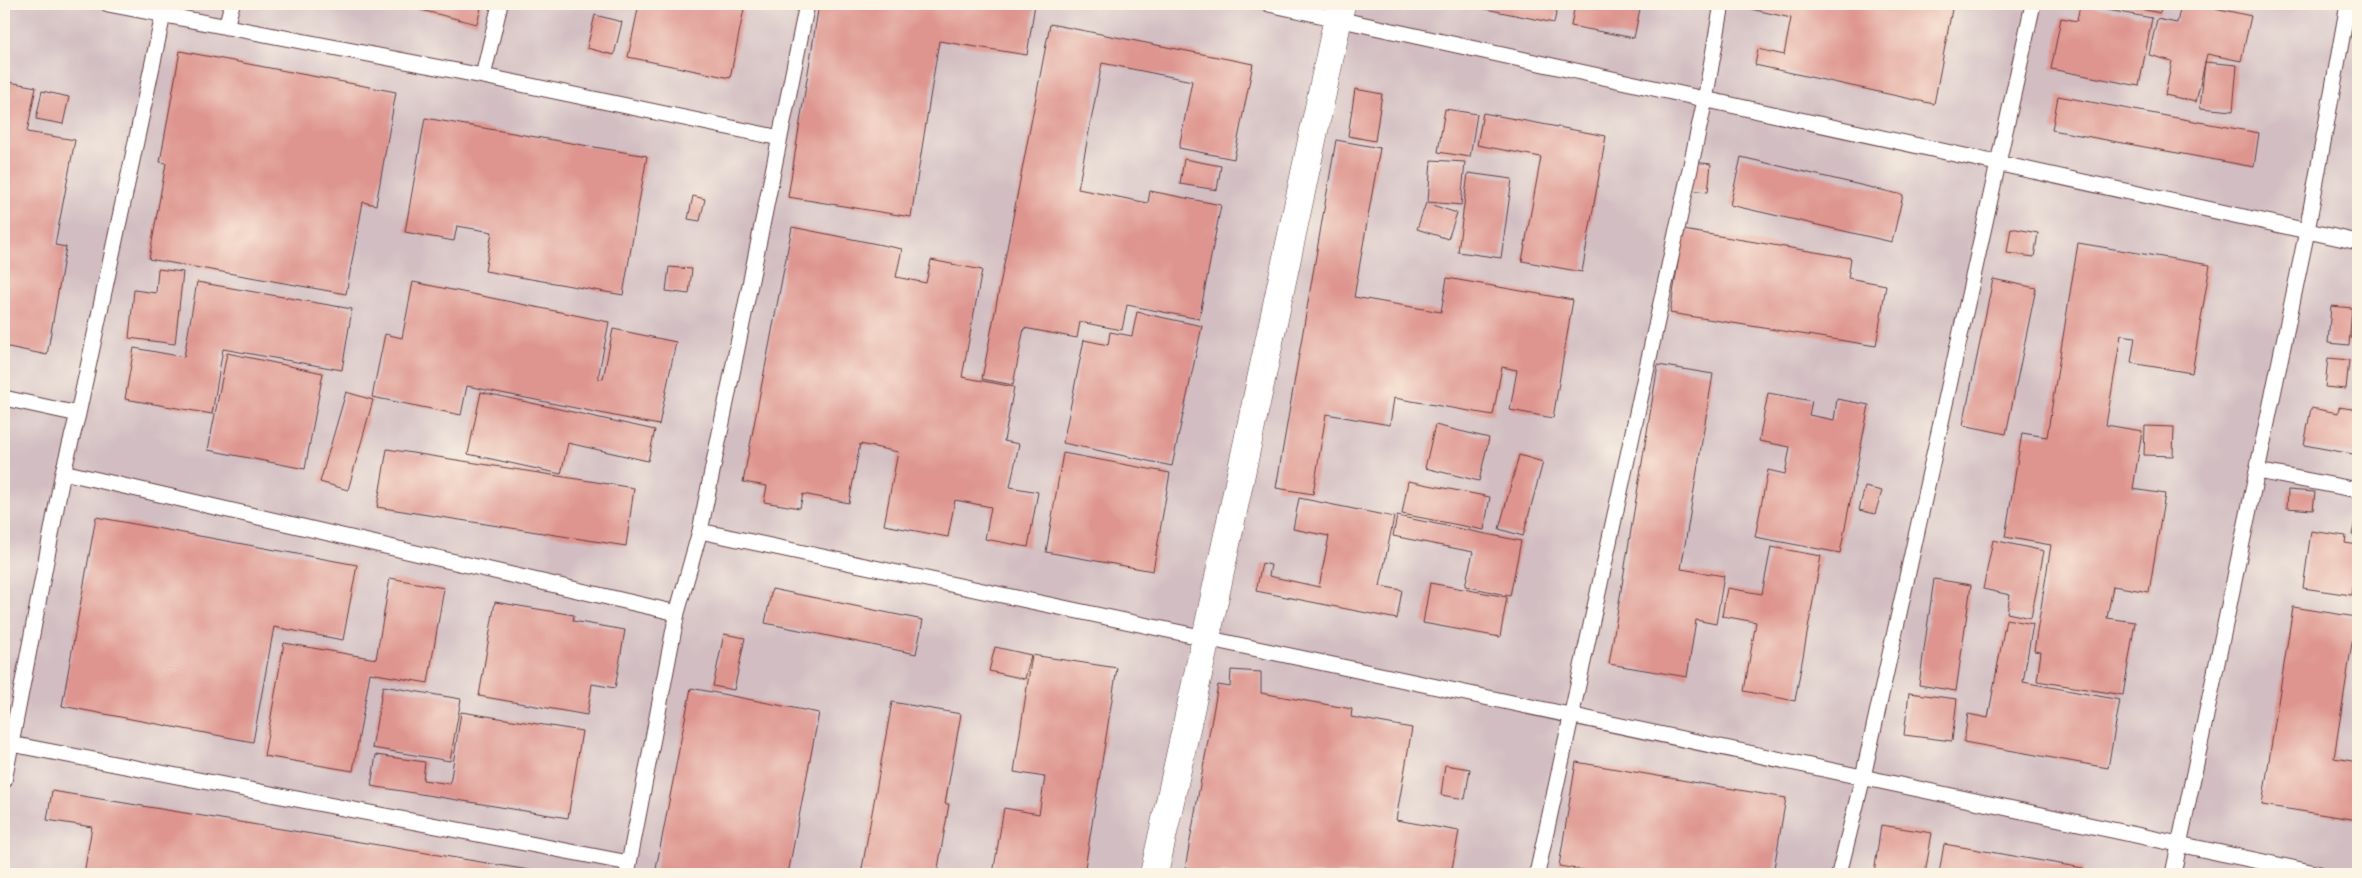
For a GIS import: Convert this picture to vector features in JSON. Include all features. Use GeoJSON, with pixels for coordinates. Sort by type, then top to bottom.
{"type":"FeatureCollection","features":[{"type":"Feature","properties":{"kind":"street"},"geometry":{"type":"LineString","coordinates":[[1154,874],[1340,11]]}},
{"type":"Feature","properties":{"kind":"lane"},"geometry":{"type":"LineString","coordinates":[[108,4],[483,76],[780,138]]}},
{"type":"Feature","properties":{"kind":"lane"},"geometry":{"type":"LineString","coordinates":[[226,27],[232,4]]}},
{"type":"Feature","properties":{"kind":"lane"},"geometry":{"type":"LineString","coordinates":[[483,76],[500,4]]}},
{"type":"Feature","properties":{"kind":"lane"},"geometry":{"type":"LineString","coordinates":[[12,744],[628,869],[677,613],[700,531],[807,4]]}},
{"type":"Feature","properties":{"kind":"lane"},"geometry":{"type":"LineString","coordinates":[[1269,4],[1340,11],[1705,100],[2358,242]]}},
{"type":"Feature","properties":{"kind":"lane"},"geometry":{"type":"LineString","coordinates":[[1536,874],[1705,100],[1722,4]]}},
{"type":"Feature","properties":{"kind":"lane"},"geometry":{"type":"LineString","coordinates":[[1839,874],[1863,777],[2033,4]]}},
{"type":"Feature","properties":{"kind":"lane"},"geometry":{"type":"LineString","coordinates":[[2173,874],[2307,231],[2348,4]]}},
{"type":"Feature","properties":{"kind":"lane"},"geometry":{"type":"LineString","coordinates":[[4,781],[63,472],[78,414],[163,15]]}},
{"type":"Feature","properties":{"kind":"lane"},"geometry":{"type":"LineString","coordinates":[[4,398],[78,414]]}},
{"type":"Feature","properties":{"kind":"lane"},"geometry":{"type":"LineString","coordinates":[[2257,471],[2358,490]]}},
{"type":"Feature","properties":{"kind":"lane"},"geometry":{"type":"LineString","coordinates":[[63,472],[677,613]]}},
{"type":"Feature","properties":{"kind":"lane"},"geometry":{"type":"LineString","coordinates":[[700,531],[2320,874]]}},
{"type":"Feature","properties":{"kind":"shaded area"},"geometry":{"type":"Polygon","coordinates":[[[4,4],[2358,4],[2358,874],[4,874],[4,4]]]}},
{"type":"Feature","properties":{"kind":"building"},"geometry":{"type":"Polygon","coordinates":[[[397,4],[482,4],[477,24],[397,4]]]}},
{"type":"Feature","properties":{"kind":"building"},"geometry":{"type":"Polygon","coordinates":[[[639,4],[745,4],[730,78],[628,57],[639,4]]]}},
{"type":"Feature","properties":{"kind":"building"},"geometry":{"type":"Polygon","coordinates":[[[819,4],[1035,4],[1027,55],[939,41],[911,217],[788,197],[819,4]]]}},
{"type":"Feature","properties":{"kind":"building"},"geometry":{"type":"Polygon","coordinates":[[[1477,4],[1558,4],[1554,23],[1476,7],[1477,4]]]}},
{"type":"Feature","properties":{"kind":"building"},"geometry":{"type":"Polygon","coordinates":[[[1575,4],[1641,4],[1634,38],[1571,26],[1575,4]]]}},
{"type":"Feature","properties":{"kind":"building"},"geometry":{"type":"Polygon","coordinates":[[[1743,4],[1953,4],[1934,104],[1755,65],[1758,49],[1784,55],[1791,18],[1742,7],[1743,4]]]}},
{"type":"Feature","properties":{"kind":"building"},"geometry":{"type":"Polygon","coordinates":[[[2116,4],[2162,4],[2160,13],[2116,4]]]}},
{"type":"Feature","properties":{"kind":"building"},"geometry":{"type":"Polygon","coordinates":[[[2181,4],[2197,4],[2251,16],[2241,61],[2207,54],[2196,102],[2165,95],[2172,61],[2149,55],[2157,19],[2177,23],[2181,4]]]}},
{"type":"Feature","properties":{"kind":"building"},"geometry":{"type":"Polygon","coordinates":[[[2080,5],[2152,18],[2139,86],[2051,69],[2061,18],[2077,21],[2080,5]]]}},
{"type":"Feature","properties":{"kind":"building"},"geometry":{"type":"Polygon","coordinates":[[[595,15],[622,22],[614,55],[587,48],[595,15]]]}},
{"type":"Feature","properties":{"kind":"building"},"geometry":{"type":"Polygon","coordinates":[[[1050,24],[1253,64],[1234,159],[1179,148],[1192,81],[1102,63],[1078,189],[1148,203],[1150,191],[1221,205],[1199,319],[1127,305],[1122,330],[1080,322],[1077,338],[1024,328],[1013,385],[982,379],[1050,24]]]}},
{"type":"Feature","properties":{"kind":"building"},"geometry":{"type":"Polygon","coordinates":[[[180,51],[396,92],[376,205],[363,202],[346,294],[149,259],[166,163],[160,162],[180,51]]]}},
{"type":"Feature","properties":{"kind":"building"},"geometry":{"type":"Polygon","coordinates":[[[2205,62],[2237,65],[2233,111],[2200,108],[2205,62]]]}},
{"type":"Feature","properties":{"kind":"building"},"geometry":{"type":"Polygon","coordinates":[[[4,81],[36,87],[27,132],[75,140],[55,245],[66,247],[47,355],[4,346],[7,305],[4,305],[4,81]]]}},
{"type":"Feature","properties":{"kind":"building"},"geometry":{"type":"Polygon","coordinates":[[[1355,89],[1382,94],[1375,141],[1348,136],[1355,89]]]}},
{"type":"Feature","properties":{"kind":"building"},"geometry":{"type":"Polygon","coordinates":[[[42,91],[69,97],[63,124],[36,119],[42,91]]]}},
{"type":"Feature","properties":{"kind":"building"},"geometry":{"type":"Polygon","coordinates":[[[2058,96],[2259,133],[2254,167],[2052,130],[2058,96]]]}},
{"type":"Feature","properties":{"kind":"building"},"geometry":{"type":"Polygon","coordinates":[[[1445,109],[1477,114],[1470,157],[1438,152],[1445,109]]]}},
{"type":"Feature","properties":{"kind":"building"},"geometry":{"type":"Polygon","coordinates":[[[1483,113],[1606,136],[1582,272],[1522,261],[1541,157],[1477,145],[1483,113]]]}},
{"type":"Feature","properties":{"kind":"building"},"geometry":{"type":"Polygon","coordinates":[[[425,118],[647,156],[623,295],[485,271],[492,232],[457,226],[454,241],[405,232],[425,118]]]}},
{"type":"Feature","properties":{"kind":"building"},"geometry":{"type":"Polygon","coordinates":[[[1336,140],[1380,148],[1354,297],[1441,312],[1447,278],[1573,300],[1553,418],[1510,410],[1517,370],[1502,367],[1493,415],[1394,398],[1390,425],[1326,414],[1313,494],[1276,488],[1336,140]]]}},
{"type":"Feature","properties":{"kind":"building"},"geometry":{"type":"Polygon","coordinates":[[[1741,157],[1903,195],[1892,242],[1730,205],[1741,157]]]}},
{"type":"Feature","properties":{"kind":"building"},"geometry":{"type":"Polygon","coordinates":[[[1184,159],[1221,166],[1217,190],[1180,184],[1184,159]]]}},
{"type":"Feature","properties":{"kind":"building"},"geometry":{"type":"Polygon","coordinates":[[[1431,160],[1465,162],[1461,205],[1428,202],[1431,160]]]}},
{"type":"Feature","properties":{"kind":"building"},"geometry":{"type":"Polygon","coordinates":[[[1693,162],[1711,164],[1708,192],[1689,190],[1693,162]]]}},
{"type":"Feature","properties":{"kind":"building"},"geometry":{"type":"Polygon","coordinates":[[[1468,173],[1512,179],[1501,258],[1458,252],[1468,173]]]}},
{"type":"Feature","properties":{"kind":"building"},"geometry":{"type":"Polygon","coordinates":[[[693,196],[705,199],[700,221],[688,219],[693,196]]]}},
{"type":"Feature","properties":{"kind":"building"},"geometry":{"type":"Polygon","coordinates":[[[1426,203],[1457,213],[1448,239],[1417,229],[1426,203]]]}},
{"type":"Feature","properties":{"kind":"building"},"geometry":{"type":"Polygon","coordinates":[[[792,227],[902,249],[896,277],[926,283],[931,260],[982,270],[962,377],[1014,387],[1004,441],[1019,444],[1010,487],[1038,492],[1028,547],[985,539],[991,507],[955,500],[948,537],[884,525],[898,452],[860,444],[849,503],[803,494],[800,508],[764,502],[767,486],[743,482],[792,227]]]}},
{"type":"Feature","properties":{"kind":"building"},"geometry":{"type":"Polygon","coordinates":[[[2011,228],[2038,233],[2034,257],[2007,253],[2011,228]]]}},
{"type":"Feature","properties":{"kind":"building"},"geometry":{"type":"Polygon","coordinates":[[[1683,230],[1851,258],[1848,278],[1886,285],[1876,346],[1670,313],[1683,230]]]}},
{"type":"Feature","properties":{"kind":"building"},"geometry":{"type":"Polygon","coordinates":[[[2078,243],[2210,265],[2192,373],[2131,363],[2135,337],[2121,335],[2106,425],[2142,431],[2133,489],[2165,494],[2149,592],[2113,586],[2107,618],[2135,622],[2123,695],[2037,681],[2041,652],[2034,651],[2051,545],[2005,537],[2022,433],[2047,437],[2078,243]]]}},
{"type":"Feature","properties":{"kind":"building"},"geometry":{"type":"Polygon","coordinates":[[[669,267],[692,269],[689,294],[666,291],[669,267]]]}},
{"type":"Feature","properties":{"kind":"building"},"geometry":{"type":"Polygon","coordinates":[[[158,269],[183,272],[175,344],[129,338],[134,290],[156,293],[158,269]]]}},
{"type":"Feature","properties":{"kind":"building"},"geometry":{"type":"Polygon","coordinates":[[[1993,279],[2036,288],[2006,434],[1963,425],[1993,279]]]}},
{"type":"Feature","properties":{"kind":"building"},"geometry":{"type":"Polygon","coordinates":[[[197,282],[352,309],[342,370],[223,349],[212,414],[125,399],[134,348],[184,357],[197,282]]]}},
{"type":"Feature","properties":{"kind":"building"},"geometry":{"type":"Polygon","coordinates":[[[413,282],[609,322],[598,378],[603,379],[613,329],[676,342],[659,425],[467,386],[461,415],[372,397],[385,334],[402,338],[413,282]]]}},
{"type":"Feature","properties":{"kind":"building"},"geometry":{"type":"Polygon","coordinates":[[[2358,303],[2358,340],[2351,338],[2358,303]]]}},
{"type":"Feature","properties":{"kind":"building"},"geometry":{"type":"Polygon","coordinates":[[[2331,306],[2352,308],[2349,345],[2328,343],[2331,306]]]}},
{"type":"Feature","properties":{"kind":"building"},"geometry":{"type":"Polygon","coordinates":[[[1137,312],[1202,326],[1172,466],[1063,443],[1084,340],[1108,345],[1110,332],[1132,336],[1137,312]]]}},
{"type":"Feature","properties":{"kind":"building"},"geometry":{"type":"Polygon","coordinates":[[[227,353],[323,373],[305,469],[208,450],[227,353]]]}},
{"type":"Feature","properties":{"kind":"building"},"geometry":{"type":"Polygon","coordinates":[[[2328,358],[2349,360],[2346,389],[2325,387],[2328,358]]]}},
{"type":"Feature","properties":{"kind":"building"},"geometry":{"type":"Polygon","coordinates":[[[1658,365],[1713,374],[1681,569],[1724,576],[1716,624],[1696,620],[1687,677],[1609,664],[1658,365]]]}},
{"type":"Feature","properties":{"kind":"building"},"geometry":{"type":"Polygon","coordinates":[[[346,392],[373,400],[348,490],[320,482],[346,392]]]}},
{"type":"Feature","properties":{"kind":"building"},"geometry":{"type":"Polygon","coordinates":[[[481,392],[655,430],[648,461],[568,443],[561,474],[468,454],[481,392]]]}},
{"type":"Feature","properties":{"kind":"building"},"geometry":{"type":"Polygon","coordinates":[[[1768,393],[1812,401],[1809,415],[1834,420],[1837,399],[1869,405],[1840,553],[1755,537],[1768,470],[1785,474],[1790,447],[1759,441],[1768,393]]]}},
{"type":"Feature","properties":{"kind":"building"},"geometry":{"type":"Polygon","coordinates":[[[2339,407],[2358,410],[2358,455],[2304,445],[2311,408],[2338,413],[2339,407]]]}},
{"type":"Feature","properties":{"kind":"building"},"geometry":{"type":"Polygon","coordinates":[[[1435,425],[1489,438],[1479,481],[1425,468],[1435,425]]]}},
{"type":"Feature","properties":{"kind":"building"},"geometry":{"type":"Polygon","coordinates":[[[2145,426],[2174,427],[2173,456],[2144,455],[2145,426]]]}},
{"type":"Feature","properties":{"kind":"building"},"geometry":{"type":"Polygon","coordinates":[[[387,449],[634,488],[626,546],[377,507],[387,449]]]}},
{"type":"Feature","properties":{"kind":"building"},"geometry":{"type":"Polygon","coordinates":[[[1063,453],[1170,473],[1153,571],[1046,552],[1063,453]]]}},
{"type":"Feature","properties":{"kind":"building"},"geometry":{"type":"Polygon","coordinates":[[[1519,455],[1543,462],[1523,536],[1499,529],[1519,455]]]}},
{"type":"Feature","properties":{"kind":"building"},"geometry":{"type":"Polygon","coordinates":[[[1408,481],[1490,497],[1484,530],[1402,514],[1408,481]]]}},
{"type":"Feature","properties":{"kind":"building"},"geometry":{"type":"Polygon","coordinates":[[[1865,487],[1882,491],[1875,514],[1859,510],[1865,487]]]}},
{"type":"Feature","properties":{"kind":"building"},"geometry":{"type":"Polygon","coordinates":[[[2288,490],[2315,492],[2313,510],[2287,508],[2288,490]]]}},
{"type":"Feature","properties":{"kind":"building"},"geometry":{"type":"Polygon","coordinates":[[[1299,498],[1394,517],[1380,586],[1402,590],[1397,619],[1256,591],[1262,563],[1271,565],[1269,576],[1319,587],[1329,536],[1293,529],[1299,498]]]}},
{"type":"Feature","properties":{"kind":"building"},"geometry":{"type":"Polygon","coordinates":[[[2358,512],[2358,536],[2352,535],[2358,512]]]}},
{"type":"Feature","properties":{"kind":"building"},"geometry":{"type":"Polygon","coordinates":[[[1397,516],[1521,541],[1510,596],[1465,586],[1473,552],[1393,536],[1397,516]]]}},
{"type":"Feature","properties":{"kind":"building"},"geometry":{"type":"Polygon","coordinates":[[[96,517],[357,565],[343,640],[274,627],[253,742],[62,706],[96,517]]]}},
{"type":"Feature","properties":{"kind":"building"},"geometry":{"type":"Polygon","coordinates":[[[2311,531],[2346,536],[2345,543],[2358,545],[2358,561],[2356,561],[2351,595],[2303,588],[2311,531]]]}},
{"type":"Feature","properties":{"kind":"building"},"geometry":{"type":"Polygon","coordinates":[[[1993,540],[2044,551],[2031,618],[2007,613],[2010,595],[1983,589],[1993,540]]]}},
{"type":"Feature","properties":{"kind":"building"},"geometry":{"type":"Polygon","coordinates":[[[1771,547],[1821,556],[1795,701],[1744,691],[1756,622],[1722,616],[1727,588],[1762,594],[1771,547]]]}},
{"type":"Feature","properties":{"kind":"building"},"geometry":{"type":"Polygon","coordinates":[[[390,578],[444,588],[428,683],[370,673],[353,771],[264,756],[284,643],[376,659],[390,578]]]}},
{"type":"Feature","properties":{"kind":"building"},"geometry":{"type":"Polygon","coordinates":[[[1934,579],[1971,585],[1956,691],[1919,685],[1934,579]]]}},
{"type":"Feature","properties":{"kind":"building"},"geometry":{"type":"Polygon","coordinates":[[[1430,583],[1507,597],[1500,637],[1423,623],[1430,583]]]}},
{"type":"Feature","properties":{"kind":"building"},"geometry":{"type":"Polygon","coordinates":[[[772,589],[923,620],[916,654],[765,623],[772,589]]]}},
{"type":"Feature","properties":{"kind":"building"},"geometry":{"type":"Polygon","coordinates":[[[495,602],[574,615],[573,621],[625,630],[615,688],[592,684],[587,715],[479,696],[495,602]]]}},
{"type":"Feature","properties":{"kind":"building"},"geometry":{"type":"Polygon","coordinates":[[[2293,607],[2356,617],[2334,758],[2358,762],[2358,820],[2262,805],[2293,607]]]}},
{"type":"Feature","properties":{"kind":"building"},"geometry":{"type":"Polygon","coordinates":[[[2006,619],[2033,624],[2023,682],[2120,700],[2108,768],[1964,742],[1968,714],[1988,718],[2006,619]]]}},
{"type":"Feature","properties":{"kind":"building"},"geometry":{"type":"Polygon","coordinates":[[[724,634],[745,638],[734,690],[713,686],[724,634]]]}},
{"type":"Feature","properties":{"kind":"building"},"geometry":{"type":"Polygon","coordinates":[[[995,647],[1031,655],[1025,679],[989,671],[995,647]]]}},
{"type":"Feature","properties":{"kind":"building"},"geometry":{"type":"Polygon","coordinates":[[[1032,655],[1117,668],[1084,874],[993,874],[1004,808],[1039,814],[1045,777],[1014,772],[1032,655]]]}},
{"type":"Feature","properties":{"kind":"building"},"geometry":{"type":"Polygon","coordinates":[[[1231,670],[1261,672],[1261,693],[1352,709],[1351,717],[1412,728],[1396,820],[1459,831],[1451,874],[1184,874],[1218,685],[1230,687],[1231,670]]]}},
{"type":"Feature","properties":{"kind":"building"},"geometry":{"type":"Polygon","coordinates":[[[383,686],[461,699],[450,761],[372,748],[383,686]]]}},
{"type":"Feature","properties":{"kind":"building"},"geometry":{"type":"Polygon","coordinates":[[[691,688],[819,713],[788,874],[655,874],[691,688]]]}},
{"type":"Feature","properties":{"kind":"building"},"geometry":{"type":"Polygon","coordinates":[[[1909,693],[1957,699],[1952,741],[1904,735],[1909,693]]]}},
{"type":"Feature","properties":{"kind":"building"},"geometry":{"type":"Polygon","coordinates":[[[892,702],[961,714],[945,804],[949,804],[937,874],[861,874],[892,702]]]}},
{"type":"Feature","properties":{"kind":"building"},"geometry":{"type":"Polygon","coordinates":[[[461,712],[582,731],[568,818],[371,786],[376,755],[425,762],[423,780],[450,784],[461,712]]]}},
{"type":"Feature","properties":{"kind":"building"},"geometry":{"type":"Polygon","coordinates":[[[1576,762],[1786,798],[1773,874],[1606,874],[1559,866],[1576,762]]]}},
{"type":"Feature","properties":{"kind":"building"},"geometry":{"type":"Polygon","coordinates":[[[1445,765],[1470,769],[1465,799],[1441,795],[1445,765]]]}},
{"type":"Feature","properties":{"kind":"building"},"geometry":{"type":"Polygon","coordinates":[[[52,791],[547,874],[84,874],[92,827],[47,820],[52,791]]]}},
{"type":"Feature","properties":{"kind":"building"},"geometry":{"type":"Polygon","coordinates":[[[1881,825],[1932,833],[1925,874],[1874,874],[1881,825]]]}},
{"type":"Feature","properties":{"kind":"building"},"geometry":{"type":"Polygon","coordinates":[[[1944,844],[2083,868],[2082,874],[1939,874],[1944,844]]]}}]}
